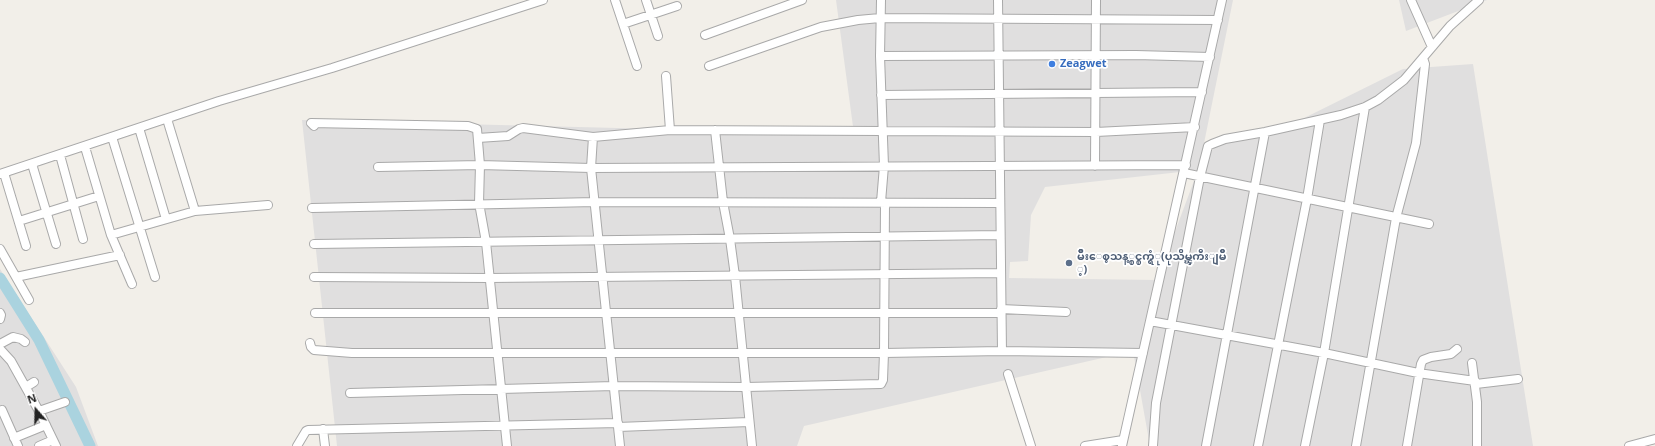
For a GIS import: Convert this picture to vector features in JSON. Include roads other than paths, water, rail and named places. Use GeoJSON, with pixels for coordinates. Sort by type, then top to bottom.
{"type":"FeatureCollection","features":[{"type":"Feature","properties":{"kind":"street"},"geometry":{"type":"LineString","coordinates":[[26,246],[2,173],[85,147],[219,101],[332,68],[543,0]]}},
{"type":"Feature","properties":{"kind":"street"},"geometry":{"type":"LineString","coordinates":[[615,0],[637,66]]}},
{"type":"Feature","properties":{"kind":"street"},"geometry":{"type":"LineString","coordinates":[[646,0],[658,36]]}},
{"type":"Feature","properties":{"kind":"street"},"geometry":{"type":"LineString","coordinates":[[705,35],[802,0]]}},
{"type":"Feature","properties":{"kind":"street"},"geometry":{"type":"LineString","coordinates":[[350,393],[614,386],[746,387],[880,384],[884,380],[885,204],[882,202],[884,166],[880,56],[881,0]]}},
{"type":"Feature","properties":{"kind":"street"},"geometry":{"type":"LineString","coordinates":[[998,0],[1002,351]]}},
{"type":"Feature","properties":{"kind":"street"},"geometry":{"type":"LineString","coordinates":[[1095,166],[1096,0]]}},
{"type":"Feature","properties":{"kind":"street"},"geometry":{"type":"LineString","coordinates":[[1153,446],[1156,403],[1170,325],[1191,174],[1195,127],[1222,0]]}},
{"type":"Feature","properties":{"kind":"street"},"geometry":{"type":"LineString","coordinates":[[1411,0],[1432,47]]}},
{"type":"Feature","properties":{"kind":"street"},"geometry":{"type":"LineString","coordinates":[[1085,446],[1122,443],[1143,353],[1154,322],[1191,174],[1208,146],[1225,139],[1265,132],[1341,115],[1365,107],[1378,100],[1404,80],[1450,26],[1479,0]]}},
{"type":"Feature","properties":{"kind":"street"},"geometry":{"type":"LineString","coordinates":[[623,24],[677,6]]}},
{"type":"Feature","properties":{"kind":"street"},"geometry":{"type":"LineString","coordinates":[[709,66],[821,27],[858,20],[880,18],[1218,20]]}},
{"type":"Feature","properties":{"kind":"street"},"geometry":{"type":"LineString","coordinates":[[880,56],[1210,57]]}},
{"type":"Feature","properties":{"kind":"street"},"geometry":{"type":"LineString","coordinates":[[1356,446],[1396,218],[1416,143],[1425,64],[1423,58]]}},
{"type":"Feature","properties":{"kind":"street"},"geometry":{"type":"LineString","coordinates":[[666,76],[670,130]]}},
{"type":"Feature","properties":{"kind":"street"},"geometry":{"type":"LineString","coordinates":[[881,96],[1096,92],[1202,92]]}},
{"type":"Feature","properties":{"kind":"street"},"geometry":{"type":"LineString","coordinates":[[1305,446],[1324,353],[1365,107]]}},
{"type":"Feature","properties":{"kind":"street"},"geometry":{"type":"LineString","coordinates":[[167,118],[195,211]]}},
{"type":"Feature","properties":{"kind":"street"},"geometry":{"type":"LineString","coordinates":[[1258,446],[1307,199],[1320,120]]}},
{"type":"Feature","properties":{"kind":"street"},"geometry":{"type":"LineString","coordinates":[[314,126],[311,123],[468,126],[477,129],[480,165],[479,203],[486,242],[507,446]]}},
{"type":"Feature","properties":{"kind":"street"},"geometry":{"type":"LineString","coordinates":[[478,138],[508,136],[519,128],[593,137],[670,130],[1096,132],[1195,127]]}},
{"type":"Feature","properties":{"kind":"street"},"geometry":{"type":"LineString","coordinates":[[139,128],[166,219]]}},
{"type":"Feature","properties":{"kind":"street"},"geometry":{"type":"LineString","coordinates":[[715,130],[723,202],[735,276],[752,446]]}},
{"type":"Feature","properties":{"kind":"street"},"geometry":{"type":"LineString","coordinates":[[1206,446],[1265,132]]}},
{"type":"Feature","properties":{"kind":"street"},"geometry":{"type":"LineString","coordinates":[[112,137],[155,276]]}},
{"type":"Feature","properties":{"kind":"street"},"geometry":{"type":"LineString","coordinates":[[593,137],[591,168],[620,446]]}},
{"type":"Feature","properties":{"kind":"street"},"geometry":{"type":"LineString","coordinates":[[85,147],[111,235],[132,284]]}},
{"type":"Feature","properties":{"kind":"street"},"geometry":{"type":"LineString","coordinates":[[60,155],[82,239]]}},
{"type":"Feature","properties":{"kind":"street"},"geometry":{"type":"LineString","coordinates":[[32,164],[56,244]]}},
{"type":"Feature","properties":{"kind":"street"},"geometry":{"type":"LineString","coordinates":[[378,167],[480,165],[591,168],[720,166],[1095,166],[1191,174],[1255,189],[1429,224]]}},
{"type":"Feature","properties":{"kind":"street"},"geometry":{"type":"LineString","coordinates":[[19,221],[99,196]]}},
{"type":"Feature","properties":{"kind":"street"},"geometry":{"type":"LineString","coordinates":[[312,208],[479,203],[595,202],[1000,203]]}},
{"type":"Feature","properties":{"kind":"street"},"geometry":{"type":"LineString","coordinates":[[111,235],[195,211],[268,205]]}},
{"type":"Feature","properties":{"kind":"street"},"geometry":{"type":"LineString","coordinates":[[314,244],[1000,235]]}},
{"type":"Feature","properties":{"kind":"street"},"geometry":{"type":"LineString","coordinates":[[0,249],[29,300]]}},
{"type":"Feature","properties":{"kind":"street"},"geometry":{"type":"LineString","coordinates":[[16,277],[120,255]]}},
{"type":"Feature","properties":{"kind":"street"},"geometry":{"type":"LineString","coordinates":[[314,277],[490,278],[1001,274]]}},
{"type":"Feature","properties":{"kind":"street"},"geometry":{"type":"LineString","coordinates":[[315,313],[1066,312]]}},
{"type":"Feature","properties":{"kind":"street"},"geometry":{"type":"LineString","coordinates":[[0,313],[2,315],[0,319]]}},
{"type":"Feature","properties":{"kind":"street"},"geometry":{"type":"LineString","coordinates":[[1154,322],[1278,344],[1418,373],[1475,383],[1518,379]]}},
{"type":"Feature","properties":{"kind":"street"},"geometry":{"type":"LineString","coordinates":[[0,344],[13,338],[21,339],[26,342]]}},
{"type":"Feature","properties":{"kind":"street"},"geometry":{"type":"LineString","coordinates":[[310,343],[314,350],[352,353],[884,353],[1002,351],[1143,353]]}},
{"type":"Feature","properties":{"kind":"street"},"geometry":{"type":"LineString","coordinates":[[0,349],[11,361],[26,387],[54,443],[39,446]]}},
{"type":"Feature","properties":{"kind":"street"},"geometry":{"type":"LineString","coordinates":[[1407,446],[1418,373],[1423,360],[1436,355],[1451,354],[1457,349]]}},
{"type":"Feature","properties":{"kind":"street"},"geometry":{"type":"LineString","coordinates":[[1472,363],[1478,402],[1477,446]]}},
{"type":"Feature","properties":{"kind":"street"},"geometry":{"type":"LineString","coordinates":[[1008,374],[1030,446]]}},
{"type":"Feature","properties":{"kind":"street"},"geometry":{"type":"LineString","coordinates":[[26,387],[34,382]]}},
{"type":"Feature","properties":{"kind":"street"},"geometry":{"type":"LineString","coordinates":[[39,411],[66,402]]}},
{"type":"Feature","properties":{"kind":"street"},"geometry":{"type":"LineString","coordinates":[[2,410],[18,446]]}},
{"type":"Feature","properties":{"kind":"street"},"geometry":{"type":"LineString","coordinates":[[297,446],[306,431],[323,429],[749,422]]}},
{"type":"Feature","properties":{"kind":"street"},"geometry":{"type":"LineString","coordinates":[[14,438],[46,425]]}},
{"type":"Feature","properties":{"kind":"street"},"geometry":{"type":"LineString","coordinates":[[323,429],[325,446]]}},
{"type":"Feature","properties":{"kind":"street"},"geometry":{"type":"LineString","coordinates":[[1629,446],[1655,440]]}},
{"type":"Feature","properties":{"kind":"waterway"},"geometry":{"type":"LineString","coordinates":[[0,278],[39,340],[90,446]]}},
{"type":"Feature","properties":{"kind":"place","name":"Zeagwet"},"geometry":{"type":"Point","coordinates":[1052,64]}},
{"type":"Feature","properties":{"kind":"place","name":"မ်ိဳးေစ့သန့္စင္စက္ရံု(ပုသိမ္ၾကီးျမိဳ ့)"},"geometry":{"type":"Point","coordinates":[1069,263]}}]}
